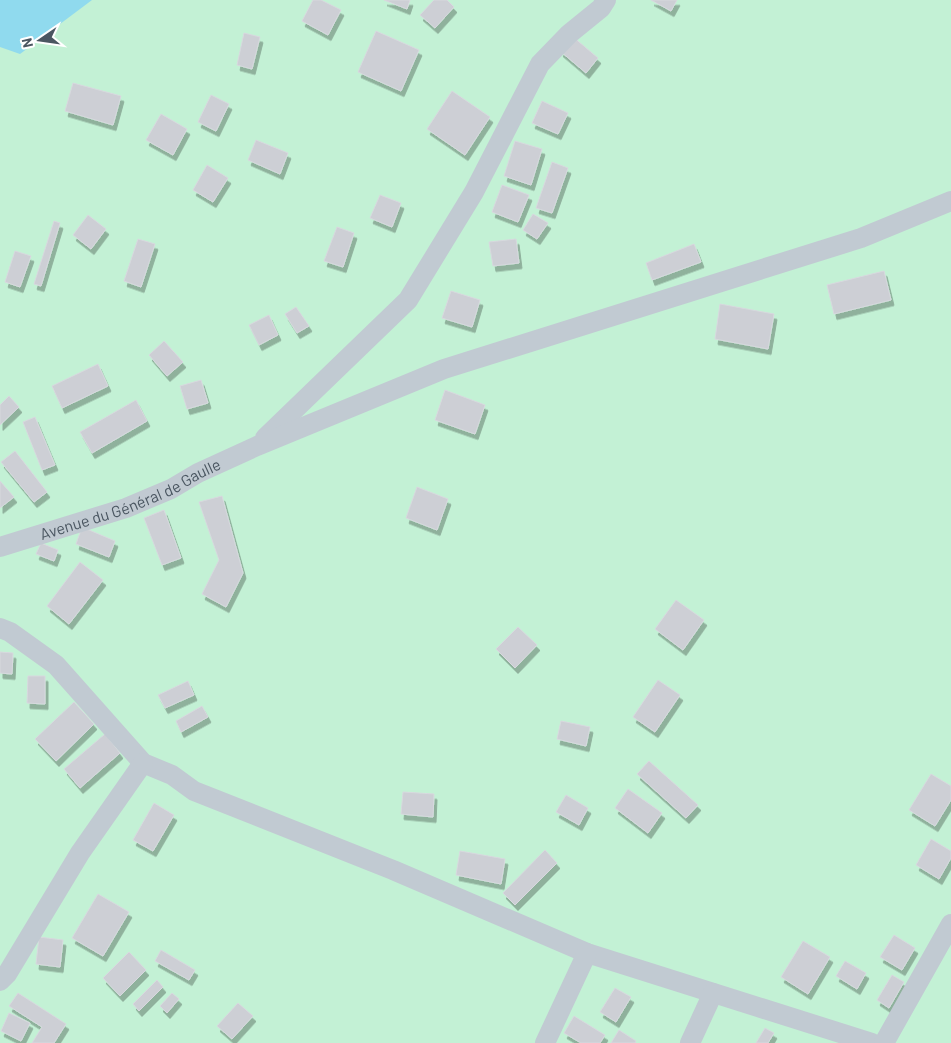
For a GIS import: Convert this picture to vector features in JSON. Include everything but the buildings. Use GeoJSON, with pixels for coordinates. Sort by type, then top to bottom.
{"type":"FeatureCollection","features":[{"type":"Feature","properties":{"kind":"street"},"geometry":{"type":"LineString","coordinates":[[256,446],[408,300],[474,192],[540,64],[569,34],[601,8],[606,0]]}},
{"type":"Feature","properties":{"kind":"street","name":"Avenue du Général de Gaulle"},"geometry":{"type":"LineString","coordinates":[[0,547],[126,508],[171,489],[198,473],[256,446],[444,369],[861,238],[951,202]]}},
{"type":"Feature","properties":{"kind":"street"},"geometry":{"type":"LineString","coordinates":[[0,628],[10,632],[56,664],[143,763],[172,775],[194,791],[393,870],[587,953],[872,1043]]}},
{"type":"Feature","properties":{"kind":"street"},"geometry":{"type":"LineString","coordinates":[[0,981],[8,974],[80,853],[143,763]]}},
{"type":"Feature","properties":{"kind":"street"},"geometry":{"type":"LineString","coordinates":[[884,1043],[951,924]]}},
{"type":"Feature","properties":{"kind":"street"},"geometry":{"type":"LineString","coordinates":[[545,1043],[587,953]]}},
{"type":"Feature","properties":{"kind":"street"},"geometry":{"type":"LineString","coordinates":[[690,1043],[713,993]]}},
{"type":"Feature","properties":{"kind":"green space"},"geometry":{"type":"Polygon","coordinates":[[[0,0],[951,0],[951,1043],[0,1043],[0,0]]]}},
{"type":"Feature","properties":{"kind":"water"},"geometry":{"type":"Polygon","coordinates":[[[0,0],[92,0],[20,54],[0,47],[0,0]]]}}]}
